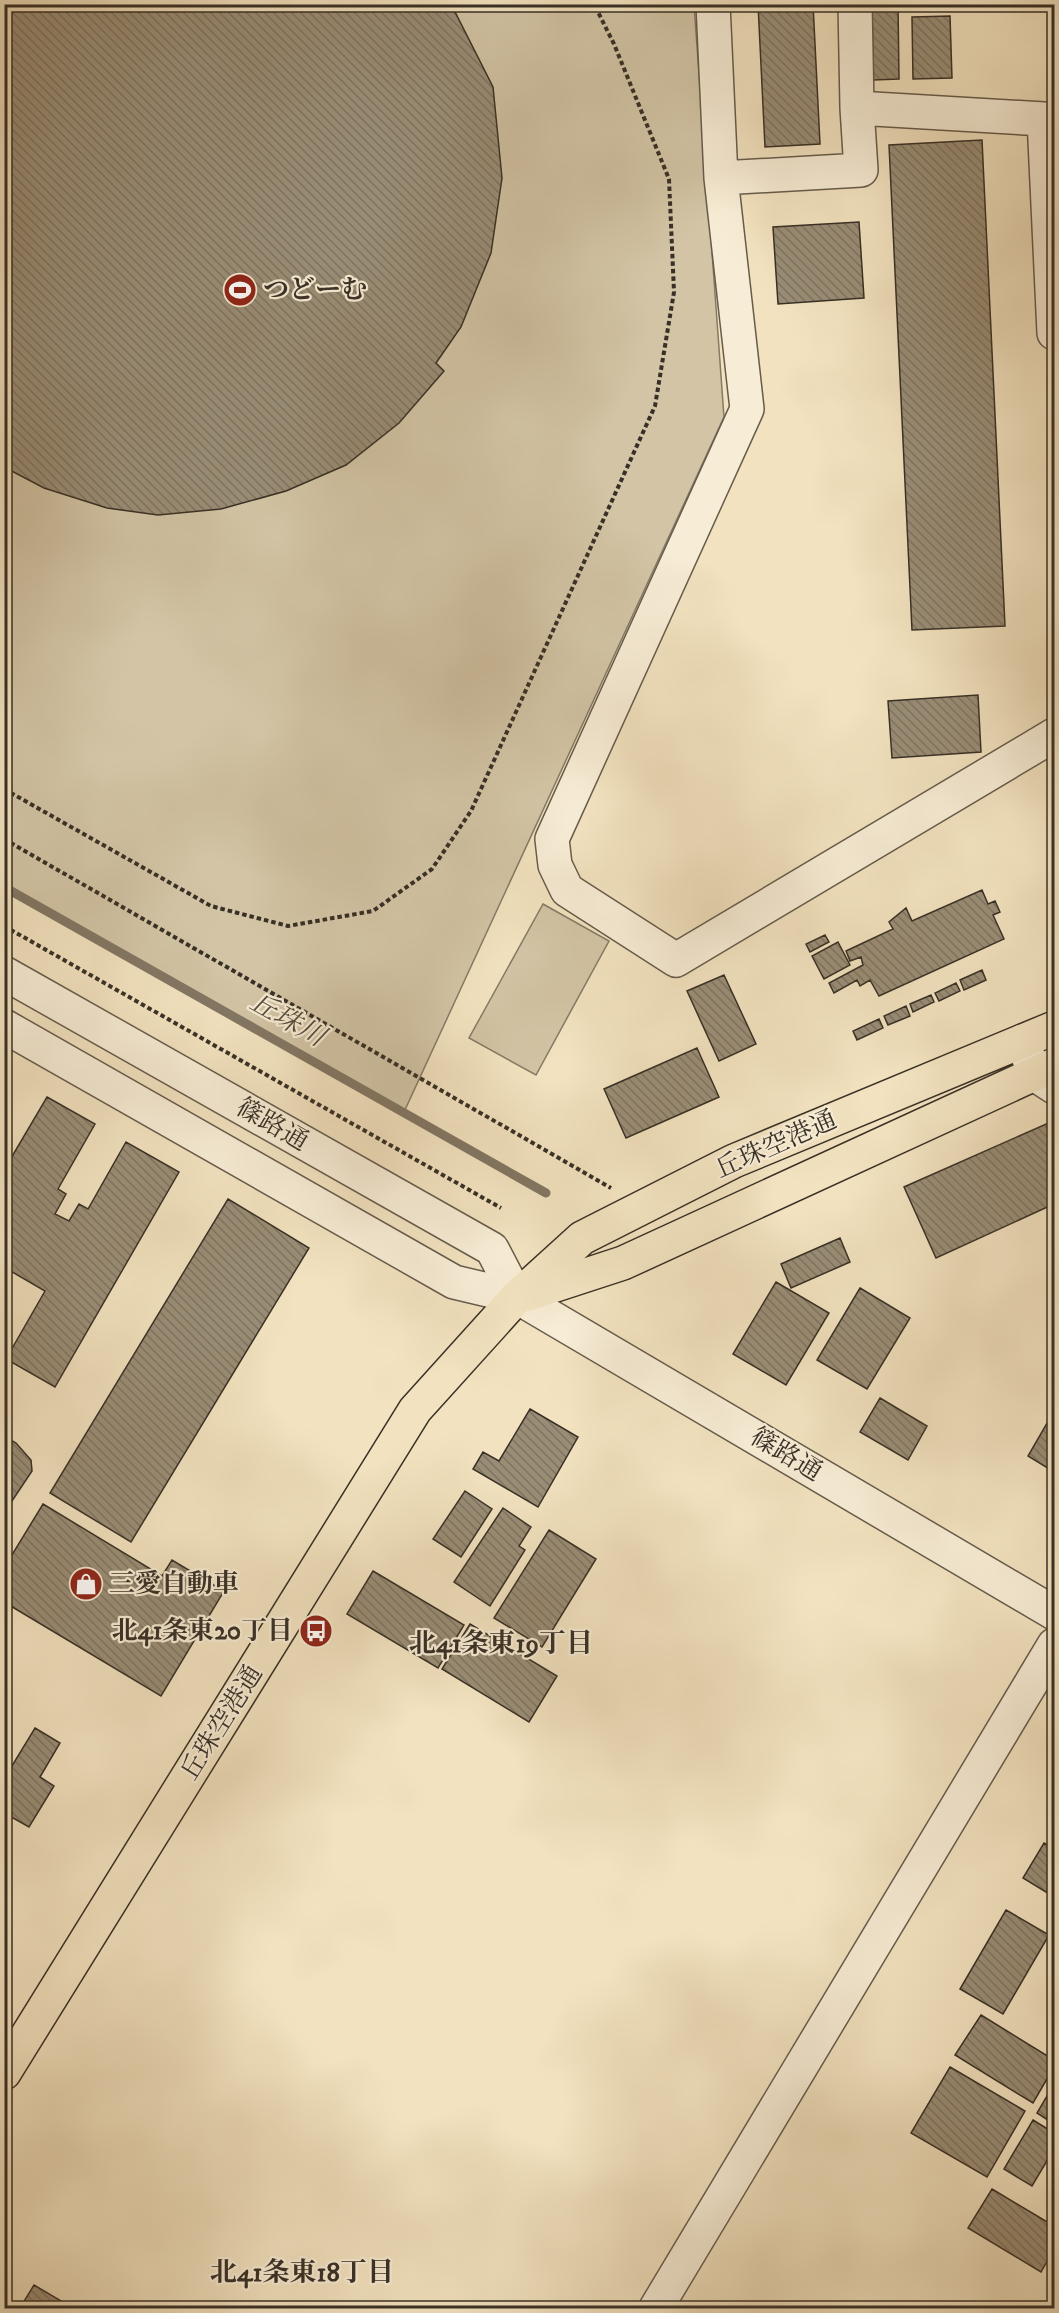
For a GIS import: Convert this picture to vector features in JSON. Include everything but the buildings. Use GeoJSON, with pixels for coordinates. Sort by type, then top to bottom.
{"type":"FeatureCollection","features":[{"type":"Feature","properties":{"kind":"main road","name":"丘珠空港通"},"geometry":{"type":"LineString","coordinates":[[4,2073],[415,1410],[517,1297],[582,1238],[734,1161],[1054,1028]]}},
{"type":"Feature","properties":{"kind":"main road","name":"丘珠空港通"},"geometry":{"type":"LineString","coordinates":[[517,1297],[623,1263],[1048,1075]]}},
{"type":"Feature","properties":{"kind":"street"},"geometry":{"type":"LineString","coordinates":[[713,4],[721,178],[747,409],[552,839],[555,865],[567,890],[676,960],[1054,735]]}},
{"type":"Feature","properties":{"kind":"street"},"geometry":{"type":"LineString","coordinates":[[721,178],[861,170],[855,4]]}},
{"type":"Feature","properties":{"kind":"street"},"geometry":{"type":"LineString","coordinates":[[857,108],[1049,119],[1054,333]]}},
{"type":"Feature","properties":{"kind":"street","name":"篠路通"},"geometry":{"type":"LineString","coordinates":[[4,973],[492,1249],[517,1297]]}},
{"type":"Feature","properties":{"kind":"street","name":"篠路通"},"geometry":{"type":"LineString","coordinates":[[4,1026],[454,1282],[517,1297],[1054,1614]]}},
{"type":"Feature","properties":{"kind":"street"},"geometry":{"type":"LineString","coordinates":[[1023,1041],[1048,1075]]}},
{"type":"Feature","properties":{"kind":"street"},"geometry":{"type":"LineString","coordinates":[[656,2308],[1054,1645]]}},
{"type":"Feature","properties":{"kind":"path"},"geometry":{"type":"LineString","coordinates":[[4,789],[211,906],[288,926],[373,911],[432,869],[471,811],[655,406],[674,292],[669,179],[614,44],[594,4]]}},
{"type":"Feature","properties":{"kind":"path"},"geometry":{"type":"LineString","coordinates":[[4,839],[612,1188]]}},
{"type":"Feature","properties":{"kind":"path"},"geometry":{"type":"LineString","coordinates":[[4,926],[501,1208]]}},
{"type":"Feature","properties":{"kind":"shaded area"},"geometry":{"type":"Polygon","coordinates":[[[5,5],[694,5],[724,417],[404,1112],[5,887],[5,5]]]}},
{"type":"Feature","properties":{"kind":"shaded area"},"geometry":{"type":"Polygon","coordinates":[[[543,904],[609,941],[536,1075],[469,1038],[543,904]]]}},
{"type":"Feature","properties":{"kind":"waterway","name":"丘珠川"},"geometry":{"type":"LineString","coordinates":[[4,887],[546,1193]]}},
{"type":"Feature","properties":{"kind":"place","name":"つどーむ"},"geometry":{"type":"Point","coordinates":[240,290]}},
{"type":"Feature","properties":{"kind":"place","name":"三愛自動車"},"geometry":{"type":"Point","coordinates":[86,1584]}},
{"type":"Feature","properties":{"kind":"place","name":"北41条東20丁目"},"geometry":{"type":"Point","coordinates":[316,1631]}},
{"type":"Feature","properties":{"kind":"district","name":"北41条東19丁目"},"geometry":{"type":"Point","coordinates":[501,1644]}},
{"type":"Feature","properties":{"kind":"district","name":"北41条東18丁目"},"geometry":{"type":"Point","coordinates":[302,2273]}}]}
